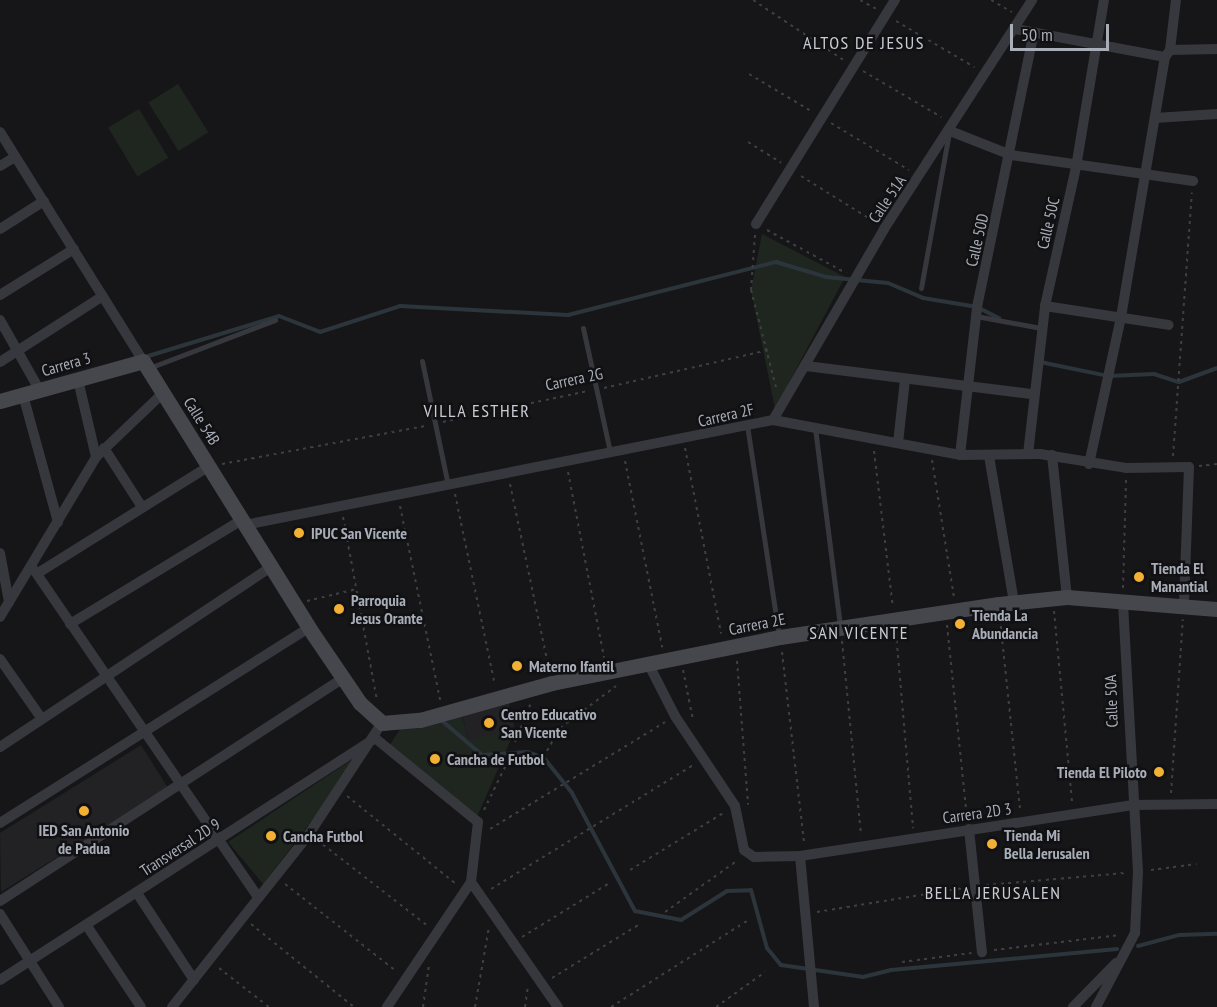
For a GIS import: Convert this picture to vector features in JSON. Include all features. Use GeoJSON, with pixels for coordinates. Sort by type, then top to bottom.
{"type":"FeatureCollection","features":[{"type":"Feature","properties":{"kind":"street"},"geometry":{"type":"LineString","coordinates":[[756,224],[895,0]]}},
{"type":"Feature","properties":{"kind":"street","name":"Calle 51A"},"geometry":{"type":"LineString","coordinates":[[773,420],[884,229],[950,131],[1032,0]]}},
{"type":"Feature","properties":{"kind":"street","name":"Calle 50C"},"geometry":{"type":"LineString","coordinates":[[1028,454],[1031,394],[1041,328],[1076,167],[1104,0]]}},
{"type":"Feature","properties":{"kind":"street"},"geometry":{"type":"LineString","coordinates":[[1089,464],[1121,317],[1176,0]]}},
{"type":"Feature","properties":{"kind":"street"},"geometry":{"type":"LineString","coordinates":[[1015,29],[1098,44],[1167,53],[1217,49]]}},
{"type":"Feature","properties":{"kind":"street","name":"Calle 50D"},"geometry":{"type":"LineString","coordinates":[[960,455],[976,316],[1011,155],[1034,32]]}},
{"type":"Feature","properties":{"kind":"street"},"geometry":{"type":"LineString","coordinates":[[1155,118],[1217,114]]}},
{"type":"Feature","properties":{"kind":"street"},"geometry":{"type":"LineString","coordinates":[[950,131],[1011,155],[1076,167],[1147,172],[1193,181]]}},
{"type":"Feature","properties":{"kind":"street","name":"Calle 54B"},"geometry":{"type":"LineString","coordinates":[[0,132],[309,628],[343,678],[382,723]]}},
{"type":"Feature","properties":{"kind":"street"},"geometry":{"type":"LineString","coordinates":[[0,166],[15,157]]}},
{"type":"Feature","properties":{"kind":"street"},"geometry":{"type":"LineString","coordinates":[[0,229],[44,201]]}},
{"type":"Feature","properties":{"kind":"street"},"geometry":{"type":"LineString","coordinates":[[0,295],[74,249]]}},
{"type":"Feature","properties":{"kind":"street"},"geometry":{"type":"LineString","coordinates":[[0,362],[104,296]]}},
{"type":"Feature","properties":{"kind":"street"},"geometry":{"type":"LineString","coordinates":[[1045,306],[1168,325]]}},
{"type":"Feature","properties":{"kind":"street"},"geometry":{"type":"LineString","coordinates":[[0,320],[20,350],[40,391]]}},
{"type":"Feature","properties":{"kind":"street","name":"Carrera 3"},"geometry":{"type":"LineString","coordinates":[[0,401],[145,365]]}},
{"type":"Feature","properties":{"kind":"street"},"geometry":{"type":"LineString","coordinates":[[806,366],[1031,394]]}},
{"type":"Feature","properties":{"kind":"street"},"geometry":{"type":"LineString","coordinates":[[78,380],[96,458]]}},
{"type":"Feature","properties":{"kind":"street"},"geometry":{"type":"LineString","coordinates":[[897,443],[905,380]]}},
{"type":"Feature","properties":{"kind":"street"},"geometry":{"type":"LineString","coordinates":[[0,617],[35,570],[58,522],[96,458],[163,393]]}},
{"type":"Feature","properties":{"kind":"street"},"geometry":{"type":"LineString","coordinates":[[23,395],[58,522]]}},
{"type":"Feature","properties":{"kind":"street","name":"Carrera 2F"},"geometry":{"type":"LineString","coordinates":[[244,523],[451,487],[773,420],[960,455],[1052,455],[1089,464],[1126,468],[1189,467]]}},
{"type":"Feature","properties":{"kind":"street"},"geometry":{"type":"LineString","coordinates":[[104,448],[142,507]]}},
{"type":"Feature","properties":{"kind":"street"},"geometry":{"type":"LineString","coordinates":[[1052,455],[1060,598]]}},
{"type":"Feature","properties":{"kind":"street"},"geometry":{"type":"LineString","coordinates":[[990,456],[1006,603]]}},
{"type":"Feature","properties":{"kind":"street"},"geometry":{"type":"LineString","coordinates":[[35,570],[209,466]]}},
{"type":"Feature","properties":{"kind":"street"},"geometry":{"type":"LineString","coordinates":[[1184,606],[1189,467]]}},
{"type":"Feature","properties":{"kind":"street"},"geometry":{"type":"LineString","coordinates":[[70,624],[244,523]]}},
{"type":"Feature","properties":{"kind":"street"},"geometry":{"type":"LineString","coordinates":[[0,553],[9,602]]}},
{"type":"Feature","properties":{"kind":"street"},"geometry":{"type":"LineString","coordinates":[[0,747],[271,567]]}},
{"type":"Feature","properties":{"kind":"street"},"geometry":{"type":"LineString","coordinates":[[35,570],[216,841],[259,898]]}},
{"type":"Feature","properties":{"kind":"street","name":"Carrera 2E"},"geometry":{"type":"LineString","coordinates":[[382,723],[443,712],[545,685],[780,637],[1006,603],[1060,598],[1123,600],[1217,609]]}},
{"type":"Feature","properties":{"kind":"street","name":"Calle 50A"},"geometry":{"type":"LineString","coordinates":[[1123,600],[1138,872],[1135,933]]}},
{"type":"Feature","properties":{"kind":"street"},"geometry":{"type":"LineString","coordinates":[[0,823],[309,628]]}},
{"type":"Feature","properties":{"kind":"street"},"geometry":{"type":"LineString","coordinates":[[0,658],[42,720]]}},
{"type":"Feature","properties":{"kind":"street"},"geometry":{"type":"LineString","coordinates":[[649,665],[675,716],[735,806],[744,850]]}},
{"type":"Feature","properties":{"kind":"street"},"geometry":{"type":"LineString","coordinates":[[0,901],[181,787],[343,678]]}},
{"type":"Feature","properties":{"kind":"street"},"geometry":{"type":"LineString","coordinates":[[172,1007],[309,834],[375,738],[382,723]]}},
{"type":"Feature","properties":{"kind":"street"},"geometry":{"type":"LineString","coordinates":[[375,738],[478,822],[468,886],[434,931],[407,979],[387,1007]]}},
{"type":"Feature","properties":{"kind":"street","name":"Transversal 2D 9"},"geometry":{"type":"LineString","coordinates":[[0,980],[87,926],[375,738]]}},
{"type":"Feature","properties":{"kind":"street","name":"Carrera 2D 3"},"geometry":{"type":"LineString","coordinates":[[744,850],[762,858],[800,855],[1133,805],[1217,804]]}},
{"type":"Feature","properties":{"kind":"street"},"geometry":{"type":"LineString","coordinates":[[969,829],[978,886],[982,952]]}},
{"type":"Feature","properties":{"kind":"street"},"geometry":{"type":"LineString","coordinates":[[800,855],[814,1007]]}},
{"type":"Feature","properties":{"kind":"street"},"geometry":{"type":"LineString","coordinates":[[468,886],[481,895],[515,941],[558,1007]]}},
{"type":"Feature","properties":{"kind":"street"},"geometry":{"type":"LineString","coordinates":[[137,893],[195,980]]}},
{"type":"Feature","properties":{"kind":"street"},"geometry":{"type":"LineString","coordinates":[[0,914],[59,1007]]}},
{"type":"Feature","properties":{"kind":"street"},"geometry":{"type":"LineString","coordinates":[[87,926],[141,1007]]}},
{"type":"Feature","properties":{"kind":"street"},"geometry":{"type":"LineString","coordinates":[[1096,1007],[1135,933]]}},
{"type":"Feature","properties":{"kind":"street"},"geometry":{"type":"LineString","coordinates":[[1073,1007],[1121,958]]}},
{"type":"Feature","properties":{"kind":"lane"},"geometry":{"type":"LineString","coordinates":[[921,288],[950,131]]}},
{"type":"Feature","properties":{"kind":"lane"},"geometry":{"type":"LineString","coordinates":[[976,316],[1041,328]]}},
{"type":"Feature","properties":{"kind":"lane","name":"Carrera 3"},"geometry":{"type":"LineString","coordinates":[[145,365],[275,320]]}},
{"type":"Feature","properties":{"kind":"lane"},"geometry":{"type":"LineString","coordinates":[[583,328],[611,455]]}},
{"type":"Feature","properties":{"kind":"lane"},"geometry":{"type":"LineString","coordinates":[[422,361],[451,487]]}},
{"type":"Feature","properties":{"kind":"lane"},"geometry":{"type":"LineString","coordinates":[[747,425],[780,637]]}},
{"type":"Feature","properties":{"kind":"lane"},"geometry":{"type":"LineString","coordinates":[[815,428],[840,629]]}},
{"type":"Feature","properties":{"kind":"path"},"geometry":{"type":"LineString","coordinates":[[753,0],[753,5]]}},
{"type":"Feature","properties":{"kind":"path"},"geometry":{"type":"LineString","coordinates":[[860,0],[985,74]]}},
{"type":"Feature","properties":{"kind":"path"},"geometry":{"type":"LineString","coordinates":[[991,0],[1022,18]]}},
{"type":"Feature","properties":{"kind":"path"},"geometry":{"type":"LineString","coordinates":[[749,74],[920,177]]}},
{"type":"Feature","properties":{"kind":"path"},"geometry":{"type":"LineString","coordinates":[[748,142],[884,229]]}},
{"type":"Feature","properties":{"kind":"path"},"geometry":{"type":"LineString","coordinates":[[1172,467],[1193,181]]}},
{"type":"Feature","properties":{"kind":"path"},"geometry":{"type":"LineString","coordinates":[[781,408],[751,290],[756,224],[855,277]]}},
{"type":"Feature","properties":{"kind":"path","name":"Carrera 2G"},"geometry":{"type":"LineString","coordinates":[[209,466],[436,424],[768,350]]}},
{"type":"Feature","properties":{"kind":"path"},"geometry":{"type":"LineString","coordinates":[[873,439],[895,620],[914,837]]}},
{"type":"Feature","properties":{"kind":"path"},"geometry":{"type":"LineString","coordinates":[[683,440],[730,647],[748,813]]}},
{"type":"Feature","properties":{"kind":"path"},"geometry":{"type":"LineString","coordinates":[[930,450],[951,612],[969,829]]}},
{"type":"Feature","properties":{"kind":"path"},"geometry":{"type":"LineString","coordinates":[[623,452],[665,661]]}},
{"type":"Feature","properties":{"kind":"path"},"geometry":{"type":"LineString","coordinates":[[566,464],[607,672]]}},
{"type":"Feature","properties":{"kind":"path"},"geometry":{"type":"LineString","coordinates":[[1189,467],[1217,464]]}},
{"type":"Feature","properties":{"kind":"path"},"geometry":{"type":"LineString","coordinates":[[1123,600],[1126,468]]}},
{"type":"Feature","properties":{"kind":"path"},"geometry":{"type":"LineString","coordinates":[[508,475],[545,685],[515,742]]}},
{"type":"Feature","properties":{"kind":"path"},"geometry":{"type":"LineString","coordinates":[[451,487],[498,697]]}},
{"type":"Feature","properties":{"kind":"path"},"geometry":{"type":"LineString","coordinates":[[398,497],[443,712]]}},
{"type":"Feature","properties":{"kind":"path"},"geometry":{"type":"LineString","coordinates":[[342,507],[382,723]]}},
{"type":"Feature","properties":{"kind":"path"},"geometry":{"type":"LineString","coordinates":[[294,604],[357,589]]}},
{"type":"Feature","properties":{"kind":"path"},"geometry":{"type":"LineString","coordinates":[[1060,598],[1073,814]]}},
{"type":"Feature","properties":{"kind":"path"},"geometry":{"type":"LineString","coordinates":[[1006,603],[1021,822]]}},
{"type":"Feature","properties":{"kind":"path"},"geometry":{"type":"LineString","coordinates":[[1170,804],[1184,606]]}},
{"type":"Feature","properties":{"kind":"path"},"geometry":{"type":"LineString","coordinates":[[840,629],[862,844]]}},
{"type":"Feature","properties":{"kind":"path"},"geometry":{"type":"LineString","coordinates":[[780,637],[796,748],[800,855]]}},
{"type":"Feature","properties":{"kind":"path"},"geometry":{"type":"LineString","coordinates":[[681,658],[695,729]]}},
{"type":"Feature","properties":{"kind":"path"},"geometry":{"type":"LineString","coordinates":[[547,751],[560,728],[624,680]]}},
{"type":"Feature","properties":{"kind":"path"},"geometry":{"type":"LineString","coordinates":[[474,838],[675,716]]}},
{"type":"Feature","properties":{"kind":"path"},"geometry":{"type":"LineString","coordinates":[[481,895],[589,833],[704,759]]}},
{"type":"Feature","properties":{"kind":"path"},"geometry":{"type":"LineString","coordinates":[[478,822],[505,767]]}},
{"type":"Feature","properties":{"kind":"path"},"geometry":{"type":"LineString","coordinates":[[340,790],[468,886]]}},
{"type":"Feature","properties":{"kind":"path"},"geometry":{"type":"LineString","coordinates":[[630,870],[735,806],[748,801]]}},
{"type":"Feature","properties":{"kind":"path"},"geometry":{"type":"LineString","coordinates":[[309,834],[434,931],[423,1007]]}},
{"type":"Feature","properties":{"kind":"path"},"geometry":{"type":"LineString","coordinates":[[665,912],[732,869],[744,850]]}},
{"type":"Feature","properties":{"kind":"path"},"geometry":{"type":"LineString","coordinates":[[806,914],[978,886],[1138,872],[1197,864]]}},
{"type":"Feature","properties":{"kind":"path"},"geometry":{"type":"LineString","coordinates":[[276,876],[407,979]]}},
{"type":"Feature","properties":{"kind":"path"},"geometry":{"type":"LineString","coordinates":[[515,941],[611,882]]}},
{"type":"Feature","properties":{"kind":"path"},"geometry":{"type":"LineString","coordinates":[[475,1007],[492,910]]}},
{"type":"Feature","properties":{"kind":"path"},"geometry":{"type":"LineString","coordinates":[[243,918],[354,1007]]}},
{"type":"Feature","properties":{"kind":"path"},"geometry":{"type":"LineString","coordinates":[[611,1007],[747,921]]}},
{"type":"Feature","properties":{"kind":"path"},"geometry":{"type":"LineString","coordinates":[[542,984],[638,925]]}},
{"type":"Feature","properties":{"kind":"path"},"geometry":{"type":"LineString","coordinates":[[902,962],[1135,933]]}},
{"type":"Feature","properties":{"kind":"path"},"geometry":{"type":"LineString","coordinates":[[209,961],[269,1007]]}},
{"type":"Feature","properties":{"kind":"path"},"geometry":{"type":"LineString","coordinates":[[716,1007],[765,972]]}},
{"type":"Feature","properties":{"kind":"shaded area"},"geometry":{"type":"Polygon","coordinates":[[[178,84],[208,132],[179,151],[148,103],[178,84]]]}},
{"type":"Feature","properties":{"kind":"shaded area"},"geometry":{"type":"Polygon","coordinates":[[[139,109],[168,158],[137,176],[108,128],[139,109]]]}},
{"type":"Feature","properties":{"kind":"shaded area"},"geometry":{"type":"Polygon","coordinates":[[[762,234],[845,277],[775,409],[751,290],[762,234]]]}},
{"type":"Feature","properties":{"kind":"shaded area","name":"Centro Educativo San Vicente"},"geometry":{"type":"Polygon","coordinates":[[[509,704],[515,730],[468,741],[462,715],[509,704]]]}},
{"type":"Feature","properties":{"kind":"shaded area"},"geometry":{"type":"Polygon","coordinates":[[[462,715],[468,740],[515,730],[477,817],[389,746],[401,728],[462,715]]]}},
{"type":"Feature","properties":{"kind":"shaded area","name":"IED San Antonio de Padua"},"geometry":{"type":"Polygon","coordinates":[[[141,745],[168,788],[1,892],[0,833],[141,745]]]}},
{"type":"Feature","properties":{"kind":"shaded area"},"geometry":{"type":"Polygon","coordinates":[[[356,757],[337,788],[263,884],[228,842],[356,757]]]}},
{"type":"Feature","properties":{"kind":"waterway"},"geometry":{"type":"LineString","coordinates":[[145,357],[279,316],[320,332],[400,306],[568,315],[776,262],[826,277],[888,283],[923,298],[977,307],[999,318]]}},
{"type":"Feature","properties":{"kind":"waterway"},"geometry":{"type":"LineString","coordinates":[[1040,362],[1108,376],[1154,374],[1179,382],[1217,368]]}},
{"type":"Feature","properties":{"kind":"waterway"},"geometry":{"type":"LineString","coordinates":[[440,719],[482,755],[528,752],[544,758],[572,793],[635,911],[681,920],[727,891],[751,890],[767,948],[781,965],[863,977],[891,970],[1117,949]]}},
{"type":"Feature","properties":{"kind":"waterway"},"geometry":{"type":"LineString","coordinates":[[1138,946],[1179,935],[1217,934]]}},
{"type":"Feature","properties":{"kind":"place","name":"IPUC San Vicente"},"geometry":{"type":"Point","coordinates":[299,533]}},
{"type":"Feature","properties":{"kind":"place","name":"Tienda El Manantial"},"geometry":{"type":"Point","coordinates":[1139,577]}},
{"type":"Feature","properties":{"kind":"place","name":"Parroquia Jesus Orante"},"geometry":{"type":"Point","coordinates":[339,609]}},
{"type":"Feature","properties":{"kind":"place","name":"Tienda La Abundancia"},"geometry":{"type":"Point","coordinates":[960,624]}},
{"type":"Feature","properties":{"kind":"place","name":"Materno Ifantil"},"geometry":{"type":"Point","coordinates":[517,666]}},
{"type":"Feature","properties":{"kind":"place","name":"Centro Educativo San Vicente"},"geometry":{"type":"Point","coordinates":[489,723]}},
{"type":"Feature","properties":{"kind":"place","name":"Cancha de Futbol"},"geometry":{"type":"Point","coordinates":[435,759]}},
{"type":"Feature","properties":{"kind":"place","name":"Tienda El Piloto"},"geometry":{"type":"Point","coordinates":[1159,772]}},
{"type":"Feature","properties":{"kind":"place","name":"IED San Antonio de Padua"},"geometry":{"type":"Point","coordinates":[84,811]}},
{"type":"Feature","properties":{"kind":"place","name":"Cancha Futbol"},"geometry":{"type":"Point","coordinates":[271,836]}},
{"type":"Feature","properties":{"kind":"place","name":"Tienda Mi Bella Jerusalen"},"geometry":{"type":"Point","coordinates":[992,844]}},
{"type":"Feature","properties":{"kind":"district","name":"ALTOS DE JESUS"},"geometry":{"type":"Point","coordinates":[864,43]}},
{"type":"Feature","properties":{"kind":"district","name":"VILLA ESTHER"},"geometry":{"type":"Point","coordinates":[477,411]}},
{"type":"Feature","properties":{"kind":"district","name":"SAN VICENTE"},"geometry":{"type":"Point","coordinates":[859,633]}},
{"type":"Feature","properties":{"kind":"district","name":"BELLA JERUSALEN"},"geometry":{"type":"Point","coordinates":[993,893]}}]}
